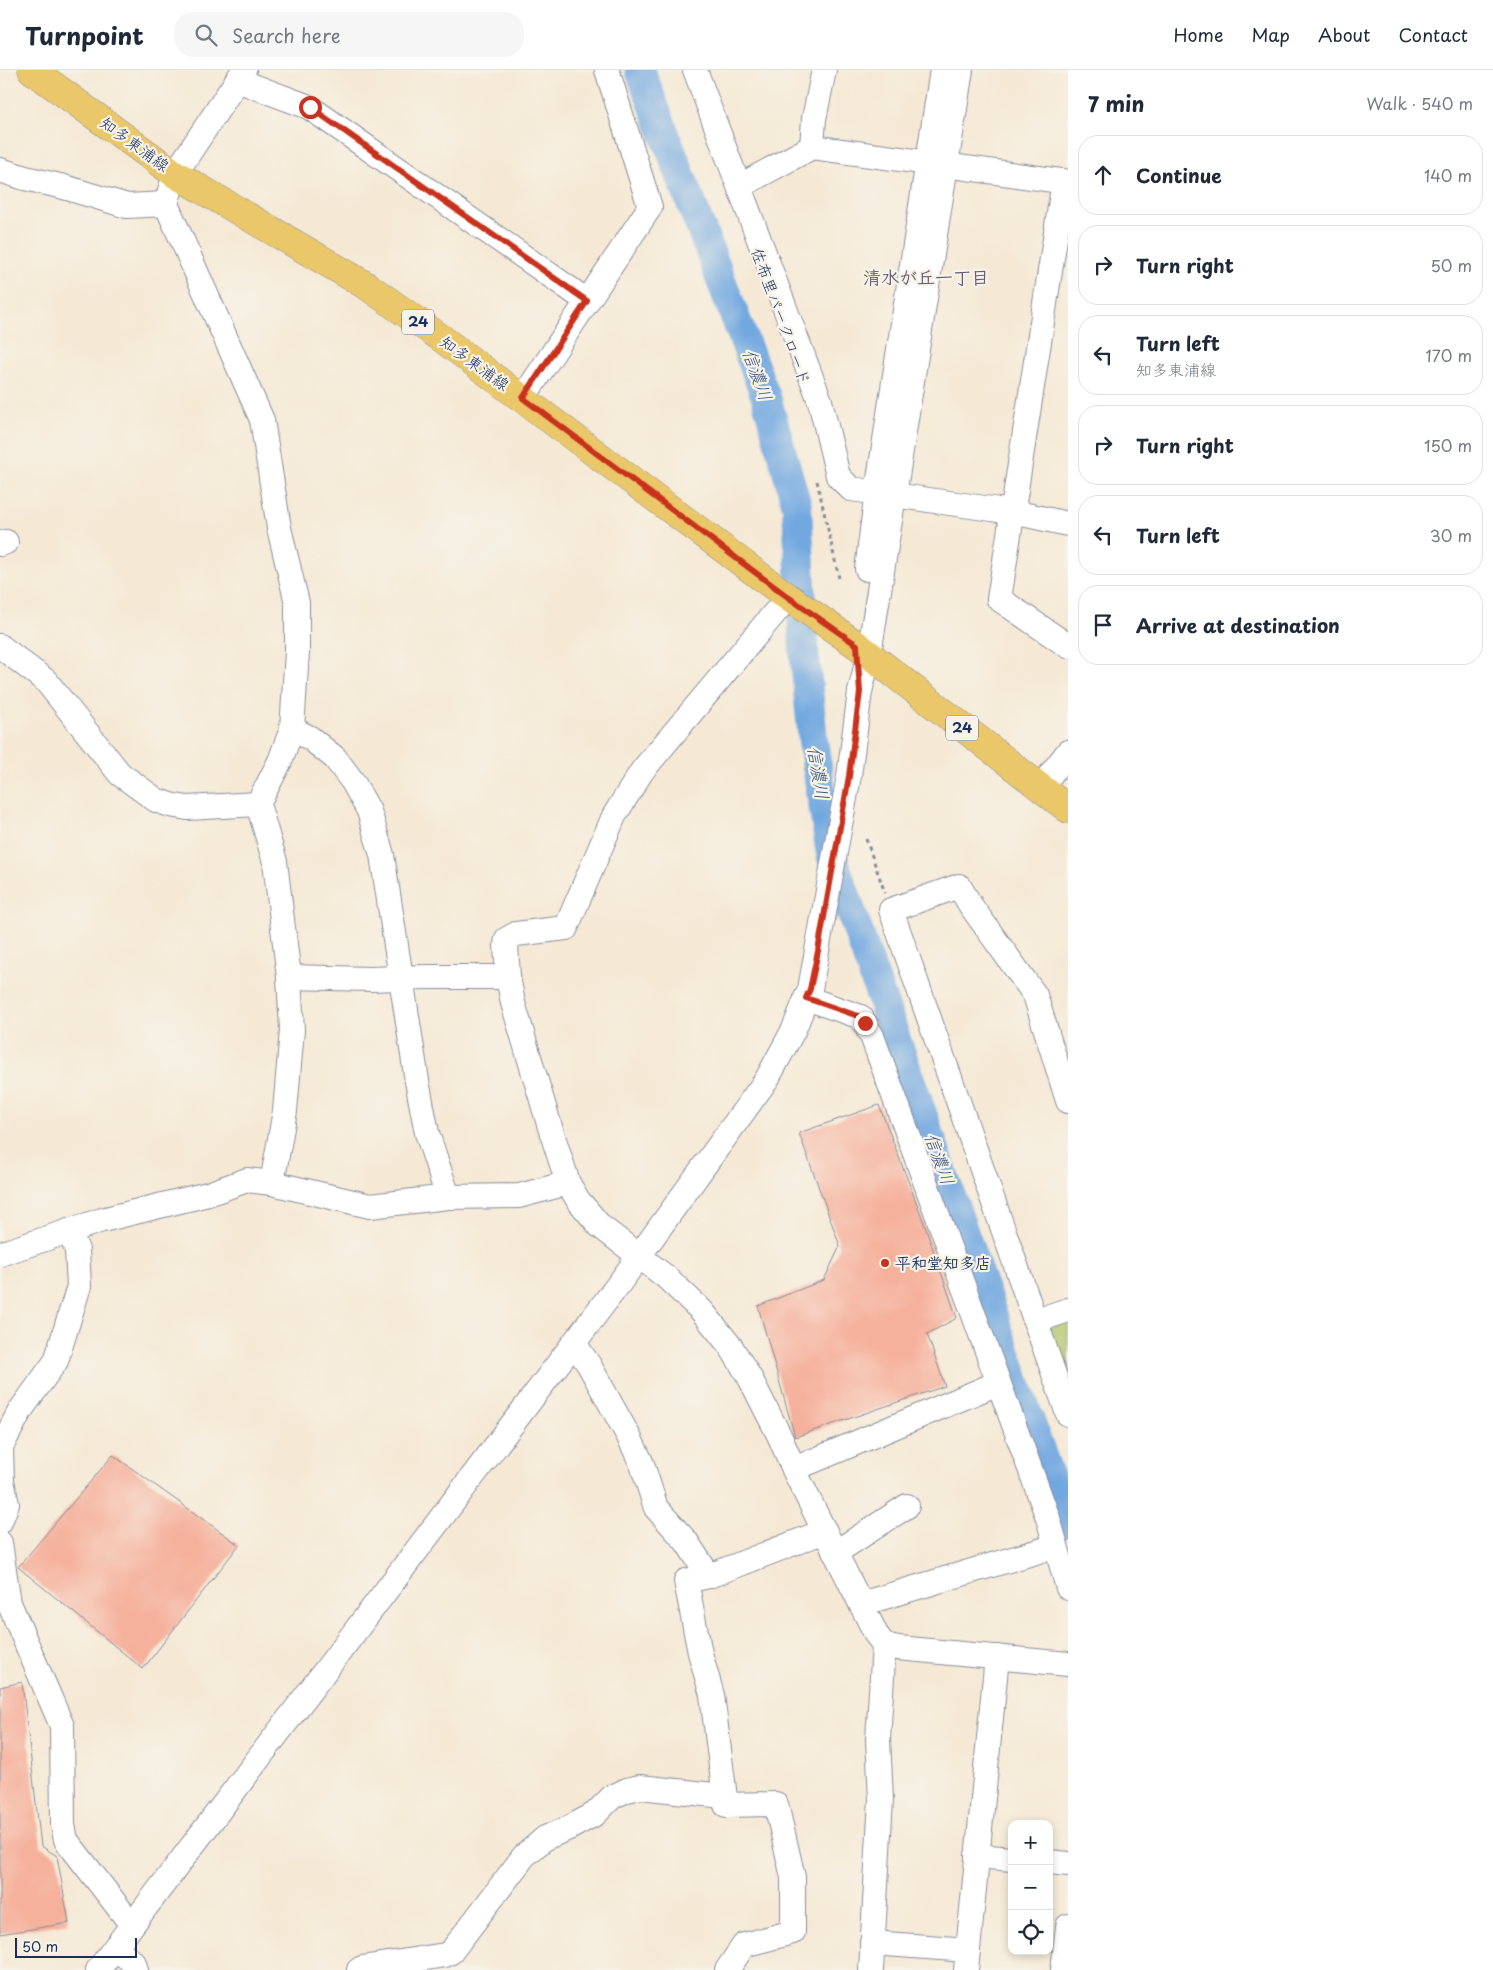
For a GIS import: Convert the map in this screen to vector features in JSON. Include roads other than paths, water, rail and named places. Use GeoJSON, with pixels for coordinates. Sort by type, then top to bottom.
{"type":"FeatureCollection","features":[{"type":"Feature","properties":{"kind":"main road","name":"知多東浦線"},"geometry":{"type":"LineString","coordinates":[[32,70],[175,174],[367,286],[523,398],[788,597],[863,649],[1068,809]]}},
{"type":"Feature","properties":{"kind":"street"},"geometry":{"type":"LineString","coordinates":[[523,398],[650,207],[607,70]]}},
{"type":"Feature","properties":{"kind":"street"},"geometry":{"type":"LineString","coordinates":[[695,70],[820,401],[838,476],[851,489],[1014,512],[1068,524]]}},
{"type":"Feature","properties":{"kind":"street"},"geometry":{"type":"LineString","coordinates":[[812,147],[814,120],[824,70]]}},
{"type":"Feature","properties":{"kind":"street"},"geometry":{"type":"LineString","coordinates":[[98,1970],[622,1281],[638,1256],[767,1080],[794,1029],[810,989],[849,776],[860,692],[863,649],[937,162],[942,70]]}},
{"type":"Feature","properties":{"kind":"street"},"geometry":{"type":"LineString","coordinates":[[937,162],[962,70]]}},
{"type":"Feature","properties":{"kind":"street"},"geometry":{"type":"LineString","coordinates":[[272,1183],[285,1111],[292,1030],[290,977],[275,862],[258,804],[280,761],[292,729],[297,652],[297,603],[279,528],[262,420],[166,204],[175,174],[241,75],[310,107],[587,301]]}},
{"type":"Feature","properties":{"kind":"street"},"geometry":{"type":"LineString","coordinates":[[740,186],[812,147],[937,162],[1066,181],[999,599],[1068,646]]}},
{"type":"Feature","properties":{"kind":"street"},"geometry":{"type":"LineString","coordinates":[[0,170],[127,206],[166,204]]}},
{"type":"Feature","properties":{"kind":"street"},"geometry":{"type":"LineString","coordinates":[[788,597],[642,772],[614,816],[566,928],[516,934],[507,938],[506,945],[508,977],[513,1002],[568,1183],[578,1200],[600,1226],[666,1277],[702,1311],[731,1347],[750,1378],[775,1426],[825,1532],[884,1645],[878,1739],[881,1798],[870,1970]]}},
{"type":"Feature","properties":{"kind":"street"},"geometry":{"type":"LineString","coordinates":[[0,646],[46,681],[120,774],[156,800],[187,808],[258,804]]}},
{"type":"Feature","properties":{"kind":"street"},"geometry":{"type":"LineString","coordinates":[[292,729],[310,738],[335,758],[353,782],[369,810],[382,855],[417,1081],[427,1133],[448,1197]]}},
{"type":"Feature","properties":{"kind":"street"},"geometry":{"type":"LineString","coordinates":[[1041,787],[1068,752]]}},
{"type":"Feature","properties":{"kind":"street"},"geometry":{"type":"LineString","coordinates":[[1068,1102],[1035,995],[971,906],[959,886],[891,910],[1068,1414]]}},
{"type":"Feature","properties":{"kind":"street"},"geometry":{"type":"LineString","coordinates":[[290,977],[402,979],[425,977],[508,977]]}},
{"type":"Feature","properties":{"kind":"street"},"geometry":{"type":"LineString","coordinates":[[806,998],[861,1017],[875,1045],[1048,1518],[1068,1588]]}},
{"type":"Feature","properties":{"kind":"street"},"geometry":{"type":"LineString","coordinates":[[0,1254],[102,1220],[208,1194],[247,1180],[272,1183],[370,1206],[448,1197],[519,1196],[568,1183]]}},
{"type":"Feature","properties":{"kind":"street"},"geometry":{"type":"LineString","coordinates":[[0,1522],[7,1504],[2,1481],[1,1447],[20,1411],[56,1361],[79,1286],[77,1250],[69,1232]]}},
{"type":"Feature","properties":{"kind":"street"},"geometry":{"type":"LineString","coordinates":[[1035,1321],[1068,1310]]}},
{"type":"Feature","properties":{"kind":"street"},"geometry":{"type":"LineString","coordinates":[[574,1343],[589,1365],[629,1436],[642,1464],[656,1508],[686,1541],[708,1576]]}},
{"type":"Feature","properties":{"kind":"street"},"geometry":{"type":"LineString","coordinates":[[794,1469],[998,1383]]}},
{"type":"Feature","properties":{"kind":"street"},"geometry":{"type":"LineString","coordinates":[[836,1553],[907,1507]]}},
{"type":"Feature","properties":{"kind":"street"},"geometry":{"type":"LineString","coordinates":[[728,1970],[744,1945],[793,1932],[793,1878],[776,1804],[726,1805],[723,1796],[712,1695],[700,1653],[686,1582],[708,1576],[825,1532]]}},
{"type":"Feature","properties":{"kind":"street"},"geometry":{"type":"LineString","coordinates":[[0,1543],[9,1603],[62,1726],[64,1774],[63,1825],[66,1840],[132,1924]]}},
{"type":"Feature","properties":{"kind":"street"},"geometry":{"type":"LineString","coordinates":[[861,1604],[1056,1546]]}},
{"type":"Feature","properties":{"kind":"street"},"geometry":{"type":"LineString","coordinates":[[884,1645],[898,1648],[1068,1664]]}},
{"type":"Feature","properties":{"kind":"street"},"geometry":{"type":"LineString","coordinates":[[872,1943],[967,1960],[996,1657]]}},
{"type":"Feature","properties":{"kind":"street"},"geometry":{"type":"LineString","coordinates":[[359,1970],[387,1963],[445,1955],[451,1952],[524,1856],[545,1838],[596,1814],[612,1797],[622,1792],[640,1787],[723,1796]]}},
{"type":"Feature","properties":{"kind":"street"},"geometry":{"type":"LineString","coordinates":[[977,1856],[1008,1859]]}},
{"type":"Feature","properties":{"kind":"street"},"geometry":{"type":"LineString","coordinates":[[1053,1862],[1068,1864]]}},
{"type":"Feature","properties":{"kind":"street"},"geometry":{"type":"LineString","coordinates":[[1063,1970],[1068,1926]]}},
{"type":"Feature","properties":{"kind":"street"},"geometry":{"type":"LineString","coordinates":[[114,1948],[134,1962],[136,1970]]}},
{"type":"Feature","properties":{"kind":"waterway","name":"信濃川"},"geometry":{"type":"LineString","coordinates":[[640,70],[766,397],[797,506],[804,649],[813,741],[831,854],[1047,1470],[1068,1523]]}},
{"type":"Feature","properties":{"kind":"place","name":"平和堂知多店"},"geometry":{"type":"Point","coordinates":[885,1263]}},
{"type":"Feature","properties":{"kind":"district","name":"清水が丘一丁目"},"geometry":{"type":"Point","coordinates":[926,278]}}]}
